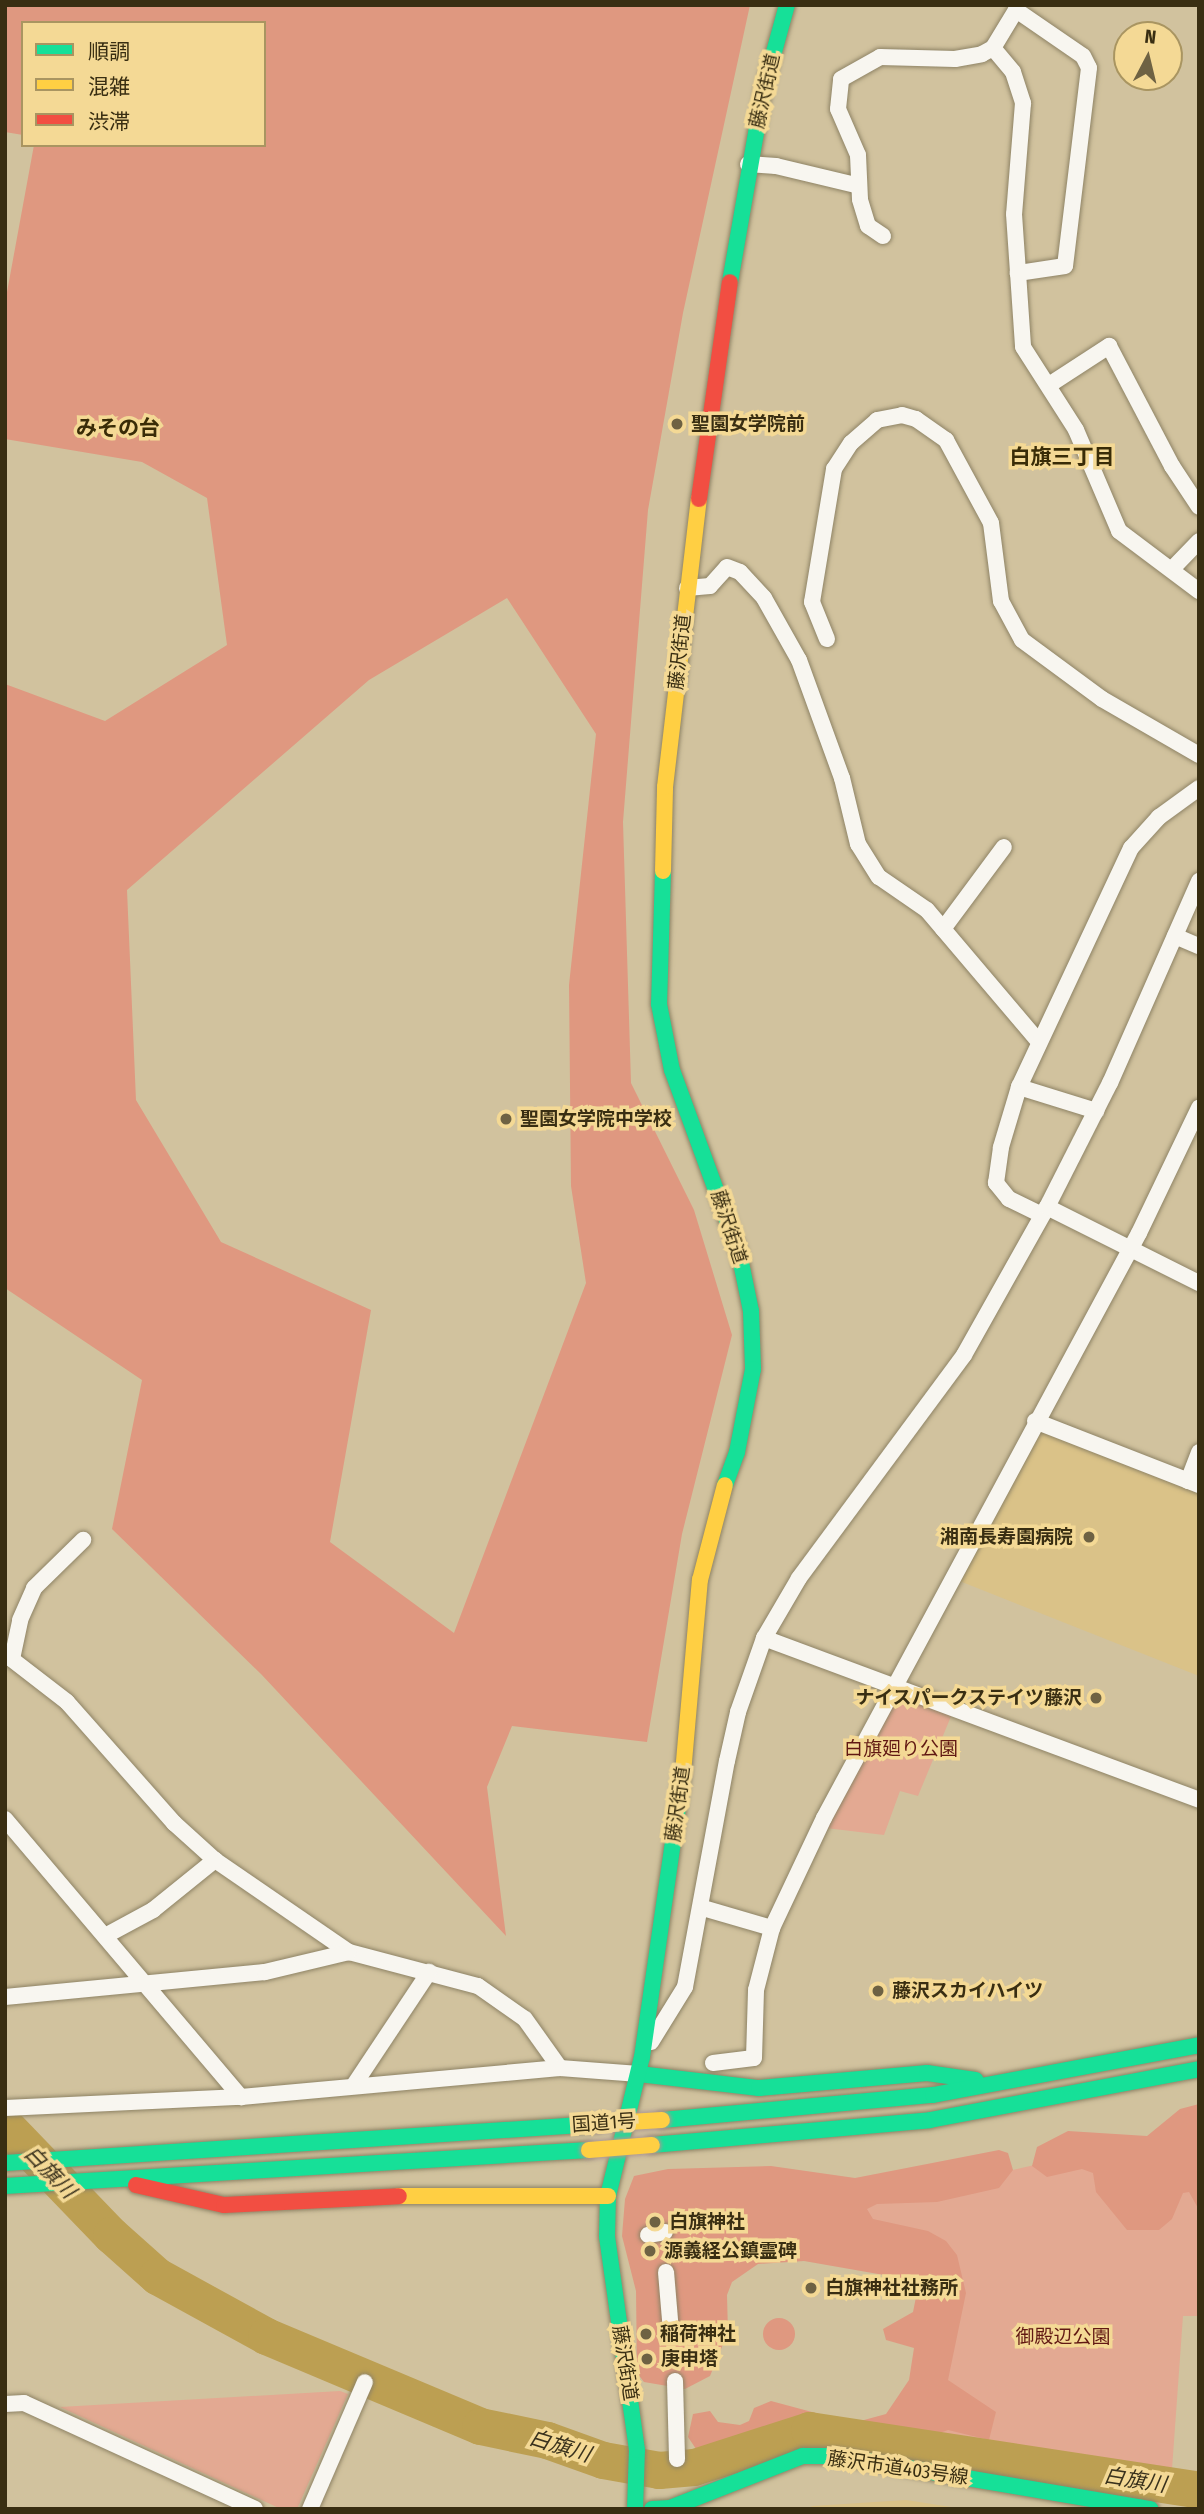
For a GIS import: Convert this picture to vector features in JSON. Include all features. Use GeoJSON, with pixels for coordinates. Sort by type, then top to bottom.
{"type":"FeatureCollection","features":[{"type":"Feature","properties":{"kind":"main road","name":"藤沢街道"},"geometry":{"type":"LineString","coordinates":[[635,2509],[637,2450],[607,2236],[608,2196],[642,2056],[688,1739],[700,1580],[713,1518],[737,1452],[753,1369],[751,1311],[739,1253],[672,1070],[659,1004],[665,787],[687,588],[748,164],[786,5]]}},
{"type":"Feature","properties":{"kind":"main road","name":"国道1号"},"geometry":{"type":"LineString","coordinates":[[5,2163],[854,2105],[1005,2085],[1199,2045]]}},
{"type":"Feature","properties":{"kind":"main road","name":"国道1号"},"geometry":{"type":"LineString","coordinates":[[5,2186],[589,2150],[930,2120],[1199,2069]]}},
{"type":"Feature","properties":{"kind":"main road"},"geometry":{"type":"LineString","coordinates":[[639,2074],[759,2088],[927,2073],[1005,2085]]}},
{"type":"Feature","properties":{"kind":"main road"},"geometry":{"type":"LineString","coordinates":[[117,2179],[171,2196],[224,2205],[462,2193],[608,2196]]}},
{"type":"Feature","properties":{"kind":"main road","name":"藤沢市道403号線"},"geometry":{"type":"LineString","coordinates":[[652,2509],[670,2508],[803,2456],[837,2456],[1152,2509]]}},
{"type":"Feature","properties":{"kind":"street"},"geometry":{"type":"LineString","coordinates":[[883,236],[868,226],[859,186],[859,155],[838,109],[841,79],[880,57],[954,59],[993,48],[1016,10],[1083,56],[1089,68],[1065,266],[1018,273]]}},
{"type":"Feature","properties":{"kind":"street"},"geometry":{"type":"LineString","coordinates":[[993,48],[1013,72],[1023,103],[1014,195],[1023,346],[1076,430],[1119,531],[1199,591]]}},
{"type":"Feature","properties":{"kind":"street"},"geometry":{"type":"LineString","coordinates":[[748,164],[776,166],[859,186]]}},
{"type":"Feature","properties":{"kind":"street"},"geometry":{"type":"LineString","coordinates":[[1049,385],[1109,346],[1172,466],[1199,507]]}},
{"type":"Feature","properties":{"kind":"street"},"geometry":{"type":"LineString","coordinates":[[827,639],[813,602],[834,469],[851,443],[877,420],[902,415],[916,419],[946,440],[991,523],[1001,601],[1021,640],[1102,699],[1199,755]]}},
{"type":"Feature","properties":{"kind":"street"},"geometry":{"type":"LineString","coordinates":[[1172,569],[1199,541]]}},
{"type":"Feature","properties":{"kind":"street"},"geometry":{"type":"LineString","coordinates":[[687,588],[710,586],[727,567],[740,572],[764,598],[799,660],[842,778],[858,844],[879,877],[927,909],[1039,1042]]}},
{"type":"Feature","properties":{"kind":"street"},"geometry":{"type":"LineString","coordinates":[[1199,788],[1159,817],[1131,849],[1018,1087],[999,1155],[996,1183],[1009,1199],[1045,1211],[1199,1283]]}},
{"type":"Feature","properties":{"kind":"street"},"geometry":{"type":"LineString","coordinates":[[943,929],[1004,847]]}},
{"type":"Feature","properties":{"kind":"street"},"geometry":{"type":"LineString","coordinates":[[642,2056],[685,1987],[703,1908],[727,1761],[741,1702],[764,1638],[799,1578],[964,1355],[1045,1211],[1096,1111],[1199,881]]}},
{"type":"Feature","properties":{"kind":"street"},"geometry":{"type":"LineString","coordinates":[[1175,936],[1199,946]]}},
{"type":"Feature","properties":{"kind":"street"},"geometry":{"type":"LineString","coordinates":[[1018,1087],[1096,1111]]}},
{"type":"Feature","properties":{"kind":"street"},"geometry":{"type":"LineString","coordinates":[[713,2063],[754,2058],[756,1990],[772,1928],[893,1687],[1128,1248],[1199,1108]]}},
{"type":"Feature","properties":{"kind":"street"},"geometry":{"type":"LineString","coordinates":[[1035,1421],[1193,1483],[1199,1452]]}},
{"type":"Feature","properties":{"kind":"street"},"geometry":{"type":"LineString","coordinates":[[83,1540],[34,1588],[9,1656],[67,1702],[174,1823],[215,1860],[349,1952],[478,1986],[525,2019],[560,2068]]}},
{"type":"Feature","properties":{"kind":"street"},"geometry":{"type":"LineString","coordinates":[[764,1638],[1199,1800]]}},
{"type":"Feature","properties":{"kind":"street"},"geometry":{"type":"LineString","coordinates":[[5,1819],[241,2097]]}},
{"type":"Feature","properties":{"kind":"street"},"geometry":{"type":"LineString","coordinates":[[105,1936],[153,1910],[215,1860]]}},
{"type":"Feature","properties":{"kind":"street"},"geometry":{"type":"LineString","coordinates":[[703,1908],[772,1928]]}},
{"type":"Feature","properties":{"kind":"street"},"geometry":{"type":"LineString","coordinates":[[5,1997],[265,1972],[349,1952]]}},
{"type":"Feature","properties":{"kind":"street"},"geometry":{"type":"LineString","coordinates":[[354,2085],[429,1972]]}},
{"type":"Feature","properties":{"kind":"street"},"geometry":{"type":"LineString","coordinates":[[5,2094],[13,2108],[241,2097],[560,2068],[639,2074]]}},
{"type":"Feature","properties":{"kind":"street"},"geometry":{"type":"LineString","coordinates":[[666,2272],[671,2332]]}},
{"type":"Feature","properties":{"kind":"street"},"geometry":{"type":"LineString","coordinates":[[675,2381],[677,2459]]}},
{"type":"Feature","properties":{"kind":"street"},"geometry":{"type":"LineString","coordinates":[[310,2509],[365,2382]]}},
{"type":"Feature","properties":{"kind":"street"},"geometry":{"type":"LineString","coordinates":[[5,2404],[24,2403],[255,2509]]}},
{"type":"Feature","properties":{"kind":"shaded area"},"geometry":{"type":"Polygon","coordinates":[[[5,5],[750,5],[683,313],[648,510],[623,822],[631,1083],[694,1210],[732,1335],[682,1534],[647,1742],[512,1726],[487,1787],[506,1936],[261,1674],[112,1529],[142,1380],[5,1288],[5,684],[105,721],[227,645],[207,498],[142,462],[5,439],[5,303],[34,147],[266,147],[266,21],[21,21],[21,135],[5,132],[5,5]],[[507,598],[369,680],[127,890],[136,1100],[221,1242],[371,1310],[330,1542],[454,1633],[586,1283],[571,1186],[569,985],[596,734],[507,598]]]}},
{"type":"Feature","properties":{"kind":"shaded area","name":"湘南長寿園病院"},"geometry":{"type":"Polygon","coordinates":[[[1037,1430],[1199,1494],[1199,1676],[957,1580],[1037,1430]]]}},
{"type":"Feature","properties":{"kind":"shaded area"},"geometry":{"type":"Polygon","coordinates":[[[1199,2104],[1199,2210],[1189,2192],[1183,2193],[1172,2219],[1159,2230],[1127,2230],[1096,2192],[1093,2173],[1082,2169],[1047,2177],[1032,2166],[1037,2147],[1068,2131],[1147,2136],[1180,2109],[1199,2104]]]}},
{"type":"Feature","properties":{"kind":"shaded area"},"geometry":{"type":"Polygon","coordinates":[[[999,2150],[1008,2153],[1013,2170],[999,2188],[937,2202],[877,2204],[867,2209],[873,2219],[928,2231],[946,2241],[957,2255],[966,2293],[948,2380],[996,2412],[989,2440],[948,2430],[934,2435],[861,2425],[798,2424],[698,2452],[688,2437],[693,2414],[710,2411],[718,2422],[740,2425],[749,2421],[754,2408],[771,2401],[853,2423],[886,2414],[909,2380],[914,2348],[886,2340],[883,2329],[913,2312],[918,2287],[901,2278],[804,2261],[758,2264],[732,2282],[727,2295],[728,2332],[710,2376],[685,2389],[644,2382],[637,2373],[636,2291],[622,2236],[625,2199],[634,2176],[668,2169],[771,2166],[855,2178],[999,2150]]]}},
{"type":"Feature","properties":{"kind":"shaded area"},"geometry":{"type":"Polygon","coordinates":[[[779,2318],[790,2323],[795,2334],[790,2345],[779,2350],[768,2345],[763,2334],[768,2323],[779,2318]]]}},
{"type":"Feature","properties":{"kind":"shaded area"},"geometry":{"type":"Polygon","coordinates":[[[906,2500],[964,2509],[805,2509],[813,2506],[906,2500]]]}},
{"type":"Feature","properties":{"kind":"green space","name":"白旗廻り公園"},"geometry":{"type":"Polygon","coordinates":[[[891,1692],[952,1714],[918,1796],[900,1791],[884,1835],[826,1828],[891,1692]]]}},
{"type":"Feature","properties":{"kind":"green space","name":"御殿辺公園"},"geometry":{"type":"Polygon","coordinates":[[[1199,2127],[1199,2316],[1183,2316],[1172,2469],[1019,2452],[905,2428],[954,2294],[820,2195],[974,2179],[1199,2127]]]}},
{"type":"Feature","properties":{"kind":"green space"},"geometry":{"type":"Polygon","coordinates":[[[340,2391],[348,2394],[297,2509],[281,2509],[60,2407],[340,2391]]]}},
{"type":"Feature","properties":{"kind":"waterway","name":"白旗川"},"geometry":{"type":"LineString","coordinates":[[5,2125],[111,2235],[157,2276],[266,2336],[480,2426],[547,2440],[603,2460],[659,2470],[694,2467],[809,2430],[1199,2490]]}},
{"type":"Feature","properties":{"kind":"traffic: fast"},"geometry":{"type":"LineString","coordinates":[[730,282],[763,92],[787,5]]}},
{"type":"Feature","properties":{"kind":"traffic: fast"},"geometry":{"type":"LineString","coordinates":[[663,871],[659,1004],[672,1070],[739,1253],[751,1311],[753,1369],[737,1452],[725,1485]]}},
{"type":"Feature","properties":{"kind":"traffic: fast"},"geometry":{"type":"LineString","coordinates":[[635,2509],[637,2450],[607,2236],[608,2196],[642,2057],[683,1773]]}},
{"type":"Feature","properties":{"kind":"traffic: fast"},"geometry":{"type":"LineString","coordinates":[[662,2120],[933,2095],[1199,2045]]}},
{"type":"Feature","properties":{"kind":"traffic: fast"},"geometry":{"type":"LineString","coordinates":[[652,2145],[930,2120],[1199,2069]]}},
{"type":"Feature","properties":{"kind":"traffic: fast"},"geometry":{"type":"LineString","coordinates":[[639,2074],[759,2088],[927,2073],[976,2080]]}},
{"type":"Feature","properties":{"kind":"traffic: fast"},"geometry":{"type":"LineString","coordinates":[[5,2163],[596,2124]]}},
{"type":"Feature","properties":{"kind":"traffic: fast"},"geometry":{"type":"LineString","coordinates":[[5,2186],[589,2150]]}},
{"type":"Feature","properties":{"kind":"traffic: fast"},"geometry":{"type":"LineString","coordinates":[[652,2509],[670,2508],[803,2456],[837,2456],[1151,2509]]}},
{"type":"Feature","properties":{"kind":"traffic: slow"},"geometry":{"type":"LineString","coordinates":[[663,871],[665,787],[699,499]]}},
{"type":"Feature","properties":{"kind":"traffic: slow"},"geometry":{"type":"LineString","coordinates":[[683,1773],[700,1580],[725,1485]]}},
{"type":"Feature","properties":{"kind":"traffic: slow"},"geometry":{"type":"LineString","coordinates":[[596,2124],[662,2120]]}},
{"type":"Feature","properties":{"kind":"traffic: slow"},"geometry":{"type":"LineString","coordinates":[[589,2150],[652,2145]]}},
{"type":"Feature","properties":{"kind":"traffic: slow"},"geometry":{"type":"LineString","coordinates":[[399,2196],[608,2196]]}},
{"type":"Feature","properties":{"kind":"traffic: jam"},"geometry":{"type":"LineString","coordinates":[[699,499],[730,282]]}},
{"type":"Feature","properties":{"kind":"traffic: jam"},"geometry":{"type":"LineString","coordinates":[[136,2185],[224,2205],[399,2196]]}},
{"type":"Feature","properties":{"kind":"place","name":"聖園女学院前"},"geometry":{"type":"Point","coordinates":[677,424]}},
{"type":"Feature","properties":{"kind":"place","name":"聖園女学院中学校"},"geometry":{"type":"Point","coordinates":[506,1119]}},
{"type":"Feature","properties":{"kind":"place","name":"湘南長寿園病院"},"geometry":{"type":"Point","coordinates":[1089,1537]}},
{"type":"Feature","properties":{"kind":"place","name":"ナイスパークステイツ藤沢"},"geometry":{"type":"Point","coordinates":[1096,1698]}},
{"type":"Feature","properties":{"kind":"place","name":"藤沢スカイハイツ"},"geometry":{"type":"Point","coordinates":[878,1991]}},
{"type":"Feature","properties":{"kind":"place","name":"白旗神社"},"geometry":{"type":"Point","coordinates":[655,2222]}},
{"type":"Feature","properties":{"kind":"place","name":"源義経公鎮霊碑"},"geometry":{"type":"Point","coordinates":[650,2251]}},
{"type":"Feature","properties":{"kind":"place","name":"白旗神社社務所"},"geometry":{"type":"Point","coordinates":[811,2288]}},
{"type":"Feature","properties":{"kind":"place","name":"稲荷神社"},"geometry":{"type":"Point","coordinates":[646,2334]}},
{"type":"Feature","properties":{"kind":"place","name":"庚申塔"},"geometry":{"type":"Point","coordinates":[647,2359]}},
{"type":"Feature","properties":{"kind":"district","name":"みその台"},"geometry":{"type":"Point","coordinates":[118,428]}},
{"type":"Feature","properties":{"kind":"district","name":"白旗三丁目"},"geometry":{"type":"Point","coordinates":[1062,457]}}]}
